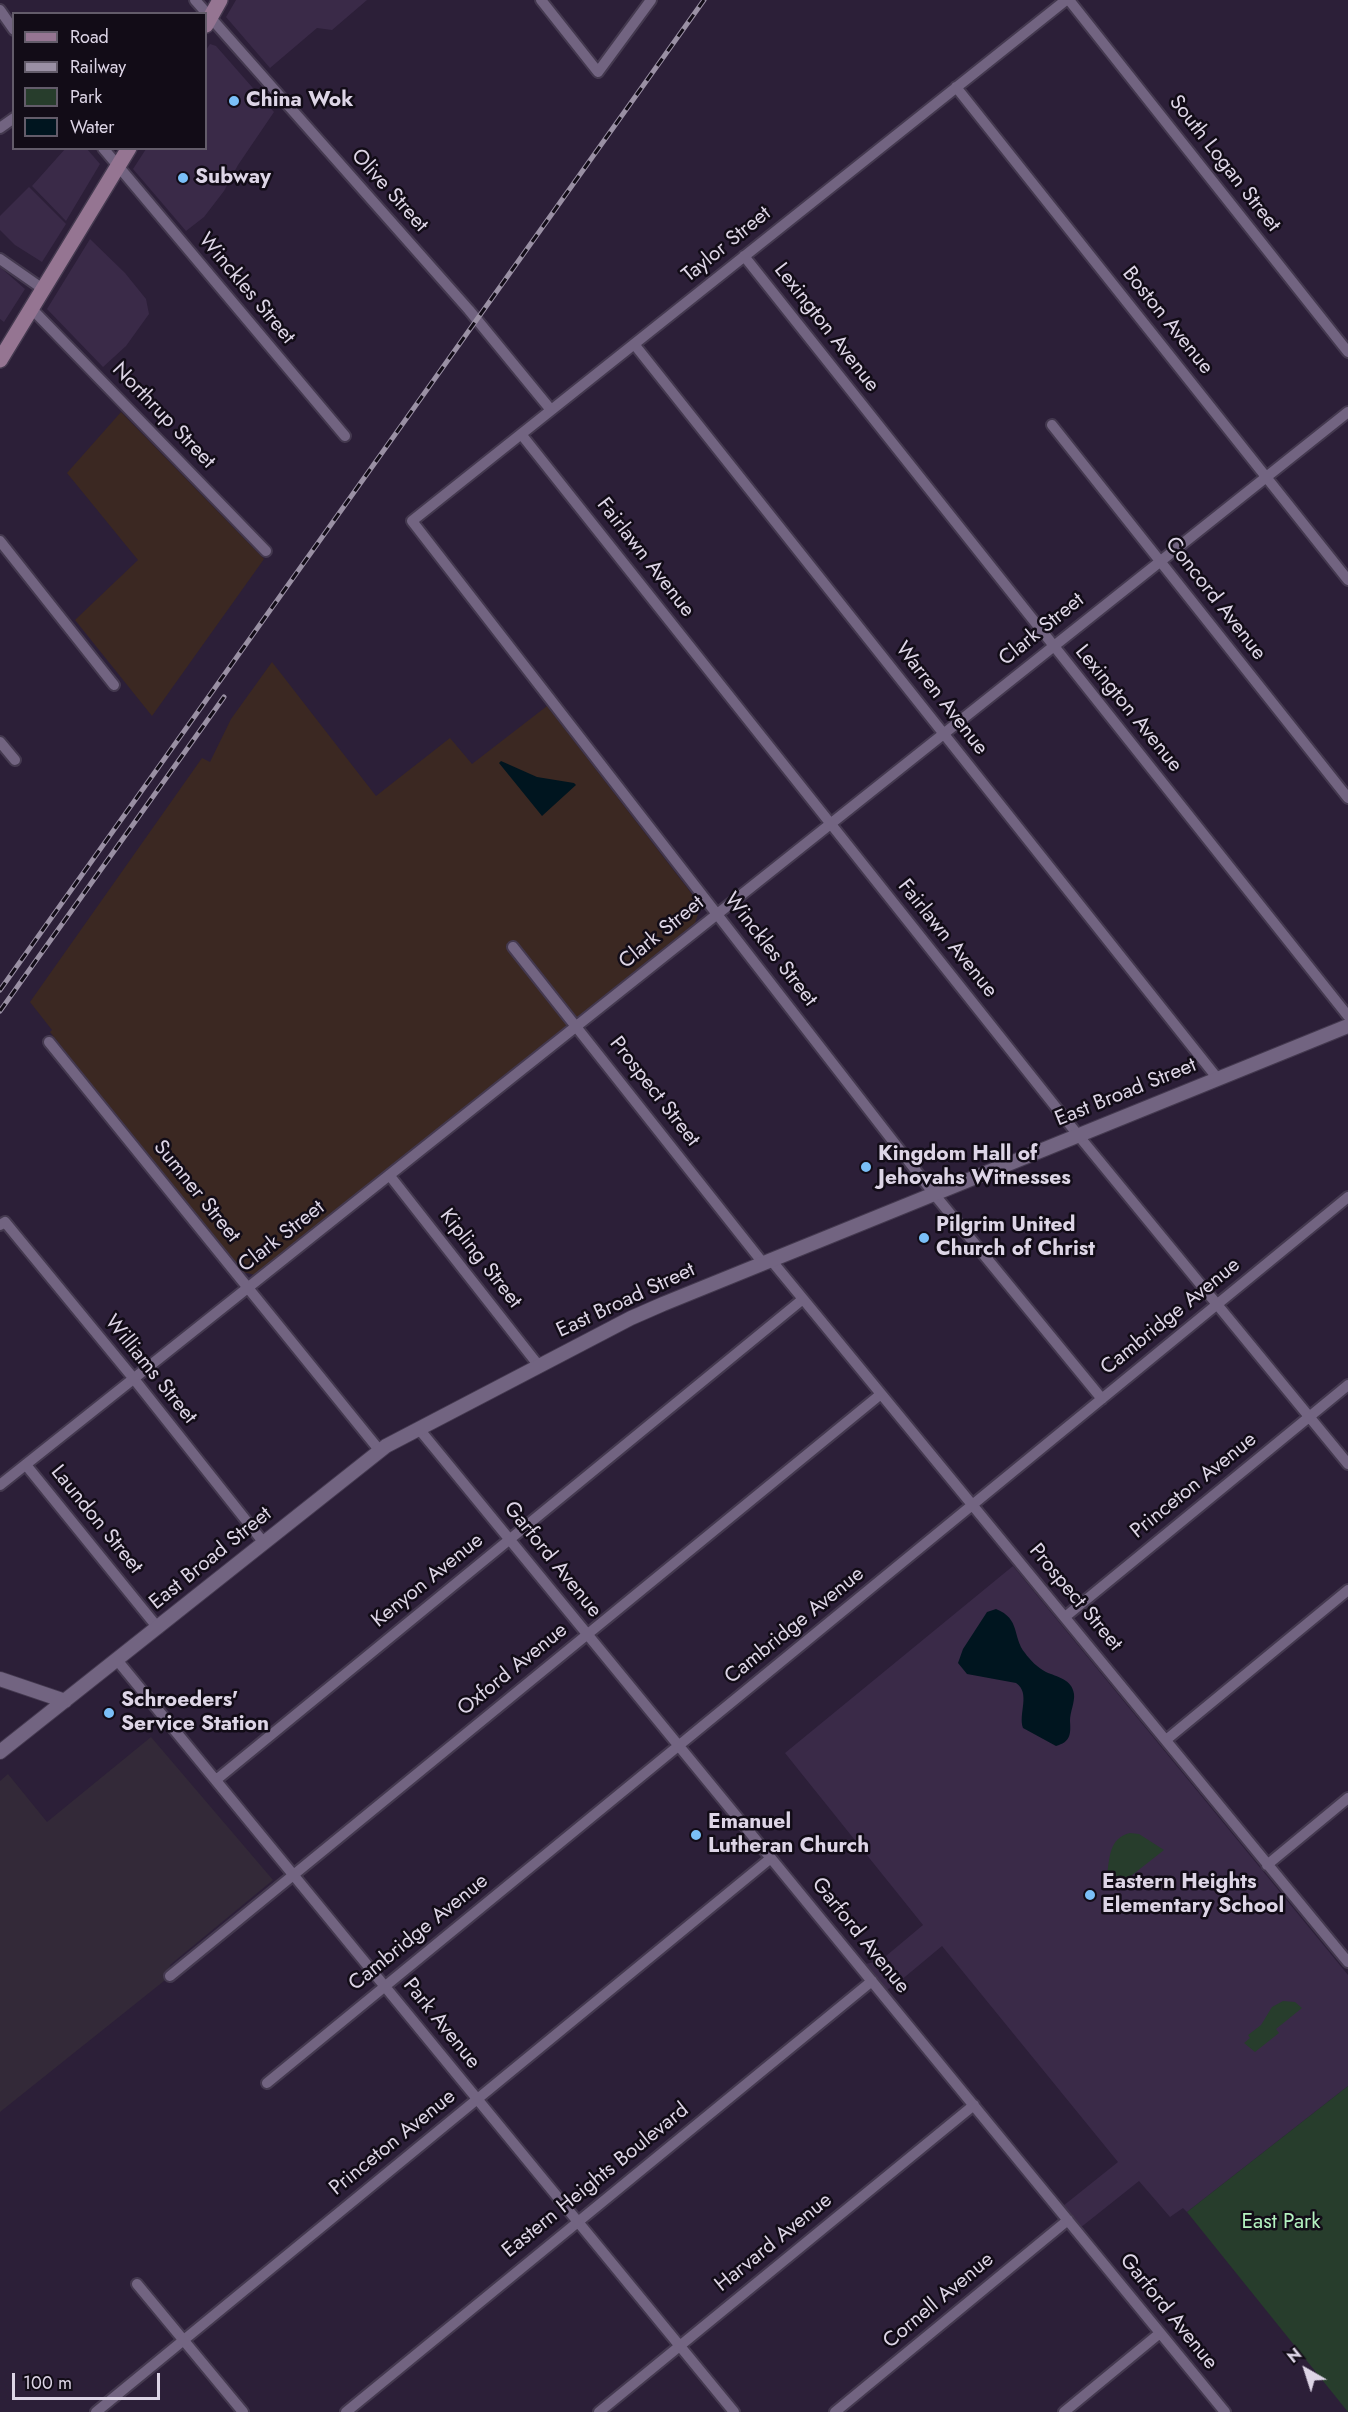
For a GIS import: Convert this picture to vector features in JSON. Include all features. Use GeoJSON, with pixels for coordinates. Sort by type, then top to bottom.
{"type":"FeatureCollection","features":[{"type":"Feature","properties":{"kind":"main road"},"geometry":{"type":"LineString","coordinates":[[208,21],[220,0]]}},
{"type":"Feature","properties":{"kind":"main road"},"geometry":{"type":"LineString","coordinates":[[0,360],[128,150]]}},
{"type":"Feature","properties":{"kind":"street"},"geometry":{"type":"LineString","coordinates":[[541,0],[598,72],[651,0]]}},
{"type":"Feature","properties":{"kind":"street","name":"Taylor Street"},"geometry":{"type":"LineString","coordinates":[[412,520],[1068,0]]}},
{"type":"Feature","properties":{"kind":"street","name":"South Logan Street"},"geometry":{"type":"LineString","coordinates":[[1068,0],[1348,352]]}},
{"type":"Feature","properties":{"kind":"street"},"geometry":{"type":"LineString","coordinates":[[0,9],[12,27]]}},
{"type":"Feature","properties":{"kind":"street","name":"Olive Street"},"geometry":{"type":"LineString","coordinates":[[208,21],[469,310],[551,410]]}},
{"type":"Feature","properties":{"kind":"street","name":"Boston Avenue"},"geometry":{"type":"LineString","coordinates":[[956,87],[1348,580]]}},
{"type":"Feature","properties":{"kind":"street","name":"Winckles Street"},"geometry":{"type":"LineString","coordinates":[[105,150],[345,436]]}},
{"type":"Feature","properties":{"kind":"street","name":"Lexington Avenue"},"geometry":{"type":"LineString","coordinates":[[744,256],[1348,1016]]}},
{"type":"Feature","properties":{"kind":"street"},"geometry":{"type":"LineString","coordinates":[[0,259],[43,289]]}},
{"type":"Feature","properties":{"kind":"street","name":"Northrup Street"},"geometry":{"type":"LineString","coordinates":[[32,308],[266,551]]}},
{"type":"Feature","properties":{"kind":"street","name":"Warren Avenue"},"geometry":{"type":"LineString","coordinates":[[634,344],[1218,1079]]}},
{"type":"Feature","properties":{"kind":"street","name":"Clark Street"},"geometry":{"type":"LineString","coordinates":[[0,1485],[1348,412]]}},
{"type":"Feature","properties":{"kind":"street","name":"Concord Avenue"},"geometry":{"type":"LineString","coordinates":[[1052,425],[1348,798]]}},
{"type":"Feature","properties":{"kind":"street","name":"Fairlawn Avenue"},"geometry":{"type":"LineString","coordinates":[[521,434],[1078,1135],[1348,1464]]}},
{"type":"Feature","properties":{"kind":"street","name":"Winckles Street"},"geometry":{"type":"LineString","coordinates":[[412,520],[934,1194],[1102,1399]]}},
{"type":"Feature","properties":{"kind":"street"},"geometry":{"type":"LineString","coordinates":[[0,541],[114,685]]}},
{"type":"Feature","properties":{"kind":"street"},"geometry":{"type":"LineString","coordinates":[[0,742],[15,760]]}},
{"type":"Feature","properties":{"kind":"street","name":"Prospect Street"},"geometry":{"type":"LineString","coordinates":[[513,947],[767,1261],[803,1299],[1348,1962]]}},
{"type":"Feature","properties":{"kind":"street","name":"East Broad Street"},"geometry":{"type":"LineString","coordinates":[[0,1752],[380,1451],[419,1429],[631,1318],[1348,1026]]}},
{"type":"Feature","properties":{"kind":"street","name":"Sumner Street"},"geometry":{"type":"LineString","coordinates":[[49,1042],[380,1451]]}},
{"type":"Feature","properties":{"kind":"street","name":"Kipling Street"},"geometry":{"type":"LineString","coordinates":[[390,1176],[539,1366]]}},
{"type":"Feature","properties":{"kind":"street","name":"Cambridge Avenue"},"geometry":{"type":"LineString","coordinates":[[267,2083],[1348,1197]]}},
{"type":"Feature","properties":{"kind":"street","name":"Williams Street"},"geometry":{"type":"LineString","coordinates":[[2,1223],[134,1379],[264,1543]]}},
{"type":"Feature","properties":{"kind":"street","name":"Kenyon Avenue"},"geometry":{"type":"LineString","coordinates":[[216,1780],[803,1299]]}},
{"type":"Feature","properties":{"kind":"street","name":"Princeton Avenue"},"geometry":{"type":"LineString","coordinates":[[1065,1617],[1348,1385]]}},
{"type":"Feature","properties":{"kind":"street","name":"Oxford Avenue"},"geometry":{"type":"LineString","coordinates":[[170,1976],[881,1394]]}},
{"type":"Feature","properties":{"kind":"street","name":"Garford Avenue"},"geometry":{"type":"LineString","coordinates":[[419,1429],[1225,2412]]}},
{"type":"Feature","properties":{"kind":"street","name":"Laundon Street"},"geometry":{"type":"LineString","coordinates":[[26,1465],[158,1628]]}},
{"type":"Feature","properties":{"kind":"street"},"geometry":{"type":"LineString","coordinates":[[1166,1740],[1348,1590]]}},
{"type":"Feature","properties":{"kind":"street","name":"Park Avenue"},"geometry":{"type":"LineString","coordinates":[[117,1660],[734,2412]]}},
{"type":"Feature","properties":{"kind":"street"},"geometry":{"type":"LineString","coordinates":[[0,1679],[65,1701]]}},
{"type":"Feature","properties":{"kind":"street"},"geometry":{"type":"LineString","coordinates":[[1267,1864],[1348,1798]]}},
{"type":"Feature","properties":{"kind":"street","name":"Princeton Avenue"},"geometry":{"type":"LineString","coordinates":[[96,2412],[771,1858]]}},
{"type":"Feature","properties":{"kind":"street","name":"Eastern Heights Boulevard"},"geometry":{"type":"LineString","coordinates":[[346,2412],[872,1981]]}},
{"type":"Feature","properties":{"kind":"street","name":"Harvard Avenue"},"geometry":{"type":"LineString","coordinates":[[599,2412],[974,2105]]}},
{"type":"Feature","properties":{"kind":"street","name":"Cornell Avenue"},"geometry":{"type":"LineString","coordinates":[[835,2412],[1068,2220]]}},
{"type":"Feature","properties":{"kind":"street"},"geometry":{"type":"LineString","coordinates":[[138,2284],[243,2412]]}},
{"type":"Feature","properties":{"kind":"street"},"geometry":{"type":"LineString","coordinates":[[1064,2412],[1160,2333]]}},
{"type":"Feature","properties":{"kind":"shaded area"},"geometry":{"type":"Polygon","coordinates":[[[236,0],[367,0],[332,30],[317,28],[270,68],[226,17],[236,0]]]}},
{"type":"Feature","properties":{"kind":"shaded area"},"geometry":{"type":"Polygon","coordinates":[[[210,44],[216,46],[274,112],[238,165],[224,191],[204,217],[186,231],[133,169],[145,150],[207,150],[207,48],[210,44]]]}},
{"type":"Feature","properties":{"kind":"shaded area"},"geometry":{"type":"Polygon","coordinates":[[[64,150],[88,150],[100,164],[66,221],[32,186],[64,150]]]}},
{"type":"Feature","properties":{"kind":"shaded area"},"geometry":{"type":"Polygon","coordinates":[[[29,187],[66,224],[42,262],[15,245],[0,230],[0,216],[29,187]]]}},
{"type":"Feature","properties":{"kind":"shaded area"},"geometry":{"type":"Polygon","coordinates":[[[90,239],[125,273],[146,299],[149,314],[126,346],[103,367],[47,309],[90,239]]]}},
{"type":"Feature","properties":{"kind":"shaded area"},"geometry":{"type":"Polygon","coordinates":[[[0,267],[25,289],[4,322],[0,319],[0,267]]]}},
{"type":"Feature","properties":{"kind":"shaded area"},"geometry":{"type":"Polygon","coordinates":[[[121,412],[264,559],[152,716],[75,620],[138,560],[67,473],[121,412]]]}},
{"type":"Feature","properties":{"kind":"shaded area"},"geometry":{"type":"Polygon","coordinates":[[[272,662],[376,796],[450,738],[472,764],[547,706],[695,898],[700,908],[695,923],[255,1275],[243,1272],[177,1193],[50,1032],[52,1030],[30,1002],[202,758],[210,762],[231,719],[272,662]]]}},
{"type":"Feature","properties":{"kind":"shaded area","name":"Eastern Heights Elementary School"},"geometry":{"type":"Polygon","coordinates":[[[1013,1566],[1348,1975],[1348,2086],[1187,2212],[1183,2208],[1170,2217],[1139,2181],[1080,2228],[1063,2206],[1118,2162],[942,1946],[886,1990],[865,1964],[880,1961],[923,1925],[785,1753],[1013,1566]]]}},
{"type":"Feature","properties":{"kind":"shaded area"},"geometry":{"type":"Polygon","coordinates":[[[151,1737],[273,1880],[170,1965],[169,1977],[0,2112],[0,1781],[8,1774],[47,1822],[151,1737]]]}},
{"type":"Feature","properties":{"kind":"green space"},"geometry":{"type":"Polygon","coordinates":[[[1130,1833],[1139,1834],[1164,1850],[1117,1887],[1107,1875],[1110,1855],[1118,1839],[1130,1833]]]}},
{"type":"Feature","properties":{"kind":"green space"},"geometry":{"type":"Polygon","coordinates":[[[1283,2001],[1295,2002],[1302,2008],[1276,2029],[1279,2033],[1255,2052],[1244,2043],[1250,2038],[1248,2035],[1261,2025],[1272,2007],[1283,2001]]]}},
{"type":"Feature","properties":{"kind":"green space","name":"East Park"},"geometry":{"type":"Polygon","coordinates":[[[1348,2086],[1348,2412],[1187,2212],[1348,2086]]]}},
{"type":"Feature","properties":{"kind":"water"},"geometry":{"type":"Polygon","coordinates":[[[501,761],[537,777],[576,785],[542,816],[499,763],[501,761]]]}},
{"type":"Feature","properties":{"kind":"water"},"geometry":{"type":"Polygon","coordinates":[[[996,1609],[1004,1613],[1013,1623],[1021,1647],[1027,1656],[1043,1670],[1067,1682],[1073,1689],[1070,1734],[1061,1744],[1056,1746],[1023,1728],[1023,1692],[1016,1683],[967,1674],[958,1663],[963,1649],[987,1612],[996,1609]]]}},
{"type":"Feature","properties":{"kind":"railway"},"geometry":{"type":"LineString","coordinates":[[0,990],[704,0]]}},
{"type":"Feature","properties":{"kind":"railway"},"geometry":{"type":"LineString","coordinates":[[0,1011],[224,697]]}},
{"type":"Feature","properties":{"kind":"place","name":"China Wok"},"geometry":{"type":"Point","coordinates":[234,101]}},
{"type":"Feature","properties":{"kind":"place","name":"Subway"},"geometry":{"type":"Point","coordinates":[183,178]}},
{"type":"Feature","properties":{"kind":"place","name":"Kingdom Hall of Jehovahs Witnesses"},"geometry":{"type":"Point","coordinates":[866,1167]}},
{"type":"Feature","properties":{"kind":"place","name":"Pilgrim United Church of Christ"},"geometry":{"type":"Point","coordinates":[924,1238]}},
{"type":"Feature","properties":{"kind":"place","name":"Schroeders' Service Station"},"geometry":{"type":"Point","coordinates":[109,1713]}},
{"type":"Feature","properties":{"kind":"place","name":"Emanuel Lutheran Church"},"geometry":{"type":"Point","coordinates":[696,1835]}},
{"type":"Feature","properties":{"kind":"place","name":"Eastern Heights Elementary School"},"geometry":{"type":"Point","coordinates":[1090,1895]}}]}
